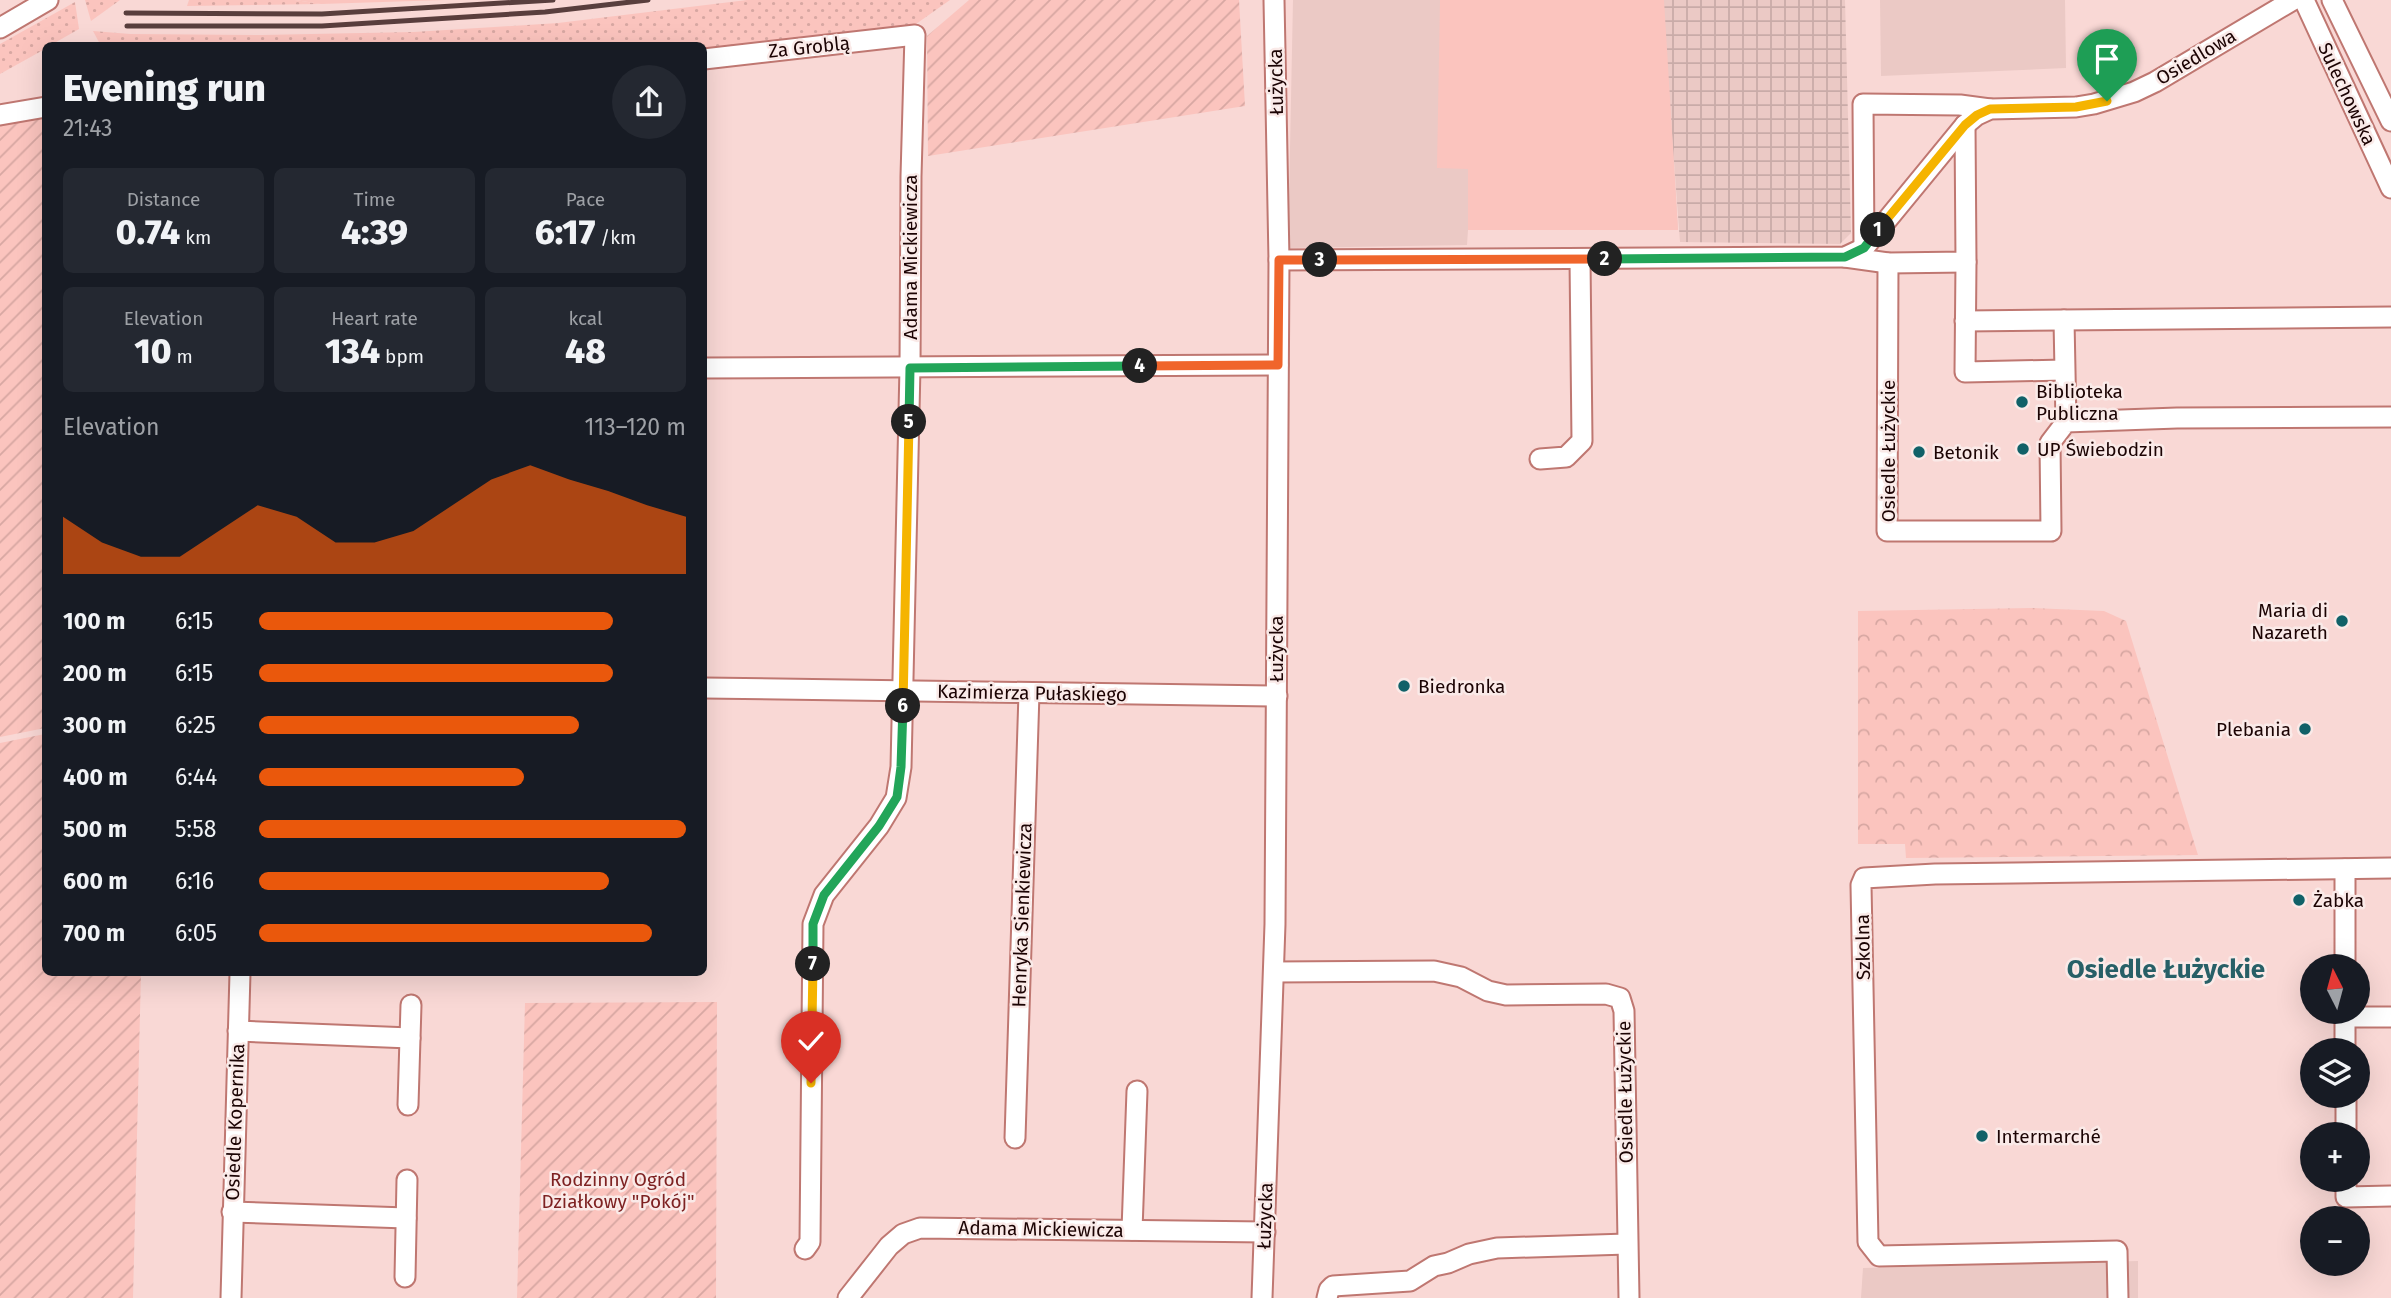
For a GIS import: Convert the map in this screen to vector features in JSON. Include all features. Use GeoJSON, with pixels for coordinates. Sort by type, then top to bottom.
{"type":"FeatureCollection","features":[{"type":"Feature","properties":{"kind":"street"},"geometry":{"type":"LineString","coordinates":[[0,28],[48,0]]}},
{"type":"Feature","properties":{"kind":"street","name":"Łużycka"},"geometry":{"type":"LineString","coordinates":[[1262,1298],[1274,972],[1277,696],[1279,260],[1274,0]]}},
{"type":"Feature","properties":{"kind":"street","name":"Osiedlowa"},"geometry":{"type":"LineString","coordinates":[[1864,248],[1863,104],[1960,105],[1990,109],[2076,107],[2094,104],[2155,82],[2292,0]]}},
{"type":"Feature","properties":{"kind":"street","name":"Sulechowska"},"geometry":{"type":"LineString","coordinates":[[2304,0],[2391,188]]}},
{"type":"Feature","properties":{"kind":"street"},"geometry":{"type":"LineString","coordinates":[[2332,0],[2391,121]]}},
{"type":"Feature","properties":{"kind":"street","name":"Za Groblą"},"geometry":{"type":"LineString","coordinates":[[707,59],[915,35]]}},
{"type":"Feature","properties":{"kind":"street","name":"Adama Mickiewicza"},"geometry":{"type":"LineString","coordinates":[[805,1249],[810,1242],[813,924],[824,895],[879,826],[897,797],[901,767],[915,35]]}},
{"type":"Feature","properties":{"kind":"street"},"geometry":{"type":"LineString","coordinates":[[0,115],[42,108]]}},
{"type":"Feature","properties":{"kind":"street"},"geometry":{"type":"LineString","coordinates":[[1845,257],[1864,248],[1965,125],[1990,109]]}},
{"type":"Feature","properties":{"kind":"street"},"geometry":{"type":"LineString","coordinates":[[1965,125],[1965,372],[2064,370]]}},
{"type":"Feature","properties":{"kind":"street"},"geometry":{"type":"LineString","coordinates":[[1279,260],[1845,257],[1888,263],[1966,262]]}},
{"type":"Feature","properties":{"kind":"street"},"geometry":{"type":"LineString","coordinates":[[1540,458],[1566,457],[1581,441],[1580,259]]}},
{"type":"Feature","properties":{"kind":"street","name":"Osiedle Łużyckie"},"geometry":{"type":"LineString","coordinates":[[1888,263],[1886,531],[2050,531],[2050,443],[2066,422]]}},
{"type":"Feature","properties":{"kind":"street"},"geometry":{"type":"LineString","coordinates":[[1965,321],[2391,317]]}},
{"type":"Feature","properties":{"kind":"street"},"geometry":{"type":"LineString","coordinates":[[2064,320],[2066,422],[2177,418],[2391,417]]}},
{"type":"Feature","properties":{"kind":"street"},"geometry":{"type":"LineString","coordinates":[[707,368],[1278,365]]}},
{"type":"Feature","properties":{"kind":"street","name":"Kazimierza Pułaskiego"},"geometry":{"type":"LineString","coordinates":[[707,688],[1277,696]]}},
{"type":"Feature","properties":{"kind":"street","name":"Henryka Sienkiewicza"},"geometry":{"type":"LineString","coordinates":[[1015,1138],[1029,693]]}},
{"type":"Feature","properties":{"kind":"street","name":"Szkolna"},"geometry":{"type":"LineString","coordinates":[[2118,1298],[2117,1251],[1879,1256],[1868,1242],[1861,885],[1864,878],[1935,874],[2391,868]]}},
{"type":"Feature","properties":{"kind":"street"},"geometry":{"type":"LineString","coordinates":[[2345,869],[2345,954]]}},
{"type":"Feature","properties":{"kind":"street","name":"Osiedle Łużyckie"},"geometry":{"type":"LineString","coordinates":[[1274,972],[1434,971],[1461,977],[1488,991],[1506,995],[1606,994],[1620,998],[1625,1011],[1629,1298]]}},
{"type":"Feature","properties":{"kind":"street","name":"Osiedle Kopernika"},"geometry":{"type":"LineString","coordinates":[[230,1298],[240,976]]}},
{"type":"Feature","properties":{"kind":"street"},"geometry":{"type":"LineString","coordinates":[[408,1105],[411,1005]]}},
{"type":"Feature","properties":{"kind":"street"},"geometry":{"type":"LineString","coordinates":[[2370,1016],[2391,1017]]}},
{"type":"Feature","properties":{"kind":"street","name":"Osiedle Kopernika"},"geometry":{"type":"LineString","coordinates":[[238,1031],[410,1038]]}},
{"type":"Feature","properties":{"kind":"street"},"geometry":{"type":"LineString","coordinates":[[1132,1230],[1137,1091]]}},
{"type":"Feature","properties":{"kind":"street"},"geometry":{"type":"LineString","coordinates":[[405,1277],[407,1180]]}},
{"type":"Feature","properties":{"kind":"street"},"geometry":{"type":"LineString","coordinates":[[2368,1192],[2391,1196]]}},
{"type":"Feature","properties":{"kind":"street","name":"Osiedle Kopernika"},"geometry":{"type":"LineString","coordinates":[[232,1212],[406,1218]]}},
{"type":"Feature","properties":{"kind":"street","name":"Adama Mickiewicza"},"geometry":{"type":"LineString","coordinates":[[848,1298],[889,1246],[903,1234],[920,1228],[1265,1232]]}},
{"type":"Feature","properties":{"kind":"street"},"geometry":{"type":"LineString","coordinates":[[1327,1298],[1333,1286],[1410,1281],[1434,1266],[1497,1248],[1628,1244]]}},
{"type":"Feature","properties":{"kind":"shaded area"},"geometry":{"type":"Polygon","coordinates":[[[1293,0],[1664,0],[1678,230],[1468,230],[1467,245],[1288,248],[1293,0]]]}},
{"type":"Feature","properties":{"kind":"shaded area"},"geometry":{"type":"Polygon","coordinates":[[[1662,0],[1845,0],[1851,233],[1840,244],[1680,242],[1662,0]]]}},
{"type":"Feature","properties":{"kind":"shaded area"},"geometry":{"type":"Polygon","coordinates":[[[1880,0],[2065,0],[2066,68],[1881,76],[1880,0]]]}},
{"type":"Feature","properties":{"kind":"shaded area"},"geometry":{"type":"Polygon","coordinates":[[[2138,1261],[2138,1298],[1861,1298],[1863,1268],[2138,1261]]]}},
{"type":"Feature","properties":{"kind":"green space"},"geometry":{"type":"Polygon","coordinates":[[[85,0],[120,0],[91,21],[85,0]]]}},
{"type":"Feature","properties":{"kind":"green space"},"geometry":{"type":"Polygon","coordinates":[[[189,0],[295,0],[321,4],[187,6],[189,0]]]}},
{"type":"Feature","properties":{"kind":"green space"},"geometry":{"type":"Polygon","coordinates":[[[295,0],[445,0],[321,4],[295,0]]]}},
{"type":"Feature","properties":{"kind":"green space"},"geometry":{"type":"Polygon","coordinates":[[[747,0],[950,0],[916,24],[707,49],[707,42],[99,42],[93,31],[130,34],[261,35],[414,32],[558,23],[747,0]]]}},
{"type":"Feature","properties":{"kind":"green space"},"geometry":{"type":"Polygon","coordinates":[[[969,0],[1239,0],[1245,106],[928,156],[927,36],[969,0]]]}},
{"type":"Feature","properties":{"kind":"green space"},"geometry":{"type":"Polygon","coordinates":[[[1440,0],[1664,0],[1678,230],[1468,230],[1468,169],[1437,168],[1440,0]]]}},
{"type":"Feature","properties":{"kind":"green space"},"geometry":{"type":"Polygon","coordinates":[[[75,2],[79,29],[56,42],[42,42],[42,51],[0,74],[0,44],[75,2]]]}},
{"type":"Feature","properties":{"kind":"green space"},"geometry":{"type":"Polygon","coordinates":[[[42,118],[42,729],[0,737],[0,126],[42,118]]]}},
{"type":"Feature","properties":{"kind":"green space"},"geometry":{"type":"Polygon","coordinates":[[[2031,608],[2104,611],[2126,621],[2198,855],[1906,858],[1905,844],[1858,844],[1858,611],[2031,608]]]}},
{"type":"Feature","properties":{"kind":"green space"},"geometry":{"type":"Polygon","coordinates":[[[42,735],[42,976],[141,976],[133,1298],[0,1298],[0,743],[42,735]]]}},
{"type":"Feature","properties":{"kind":"green space","name":"Rodzinny Ogród Działkowy \"Pokój\""},"geometry":{"type":"Polygon","coordinates":[[[717,1002],[716,1298],[517,1298],[525,1003],[717,1002]]]}},
{"type":"Feature","properties":{"kind":"railway"},"geometry":{"type":"LineString","coordinates":[[126,13],[322,14],[553,0]]}},
{"type":"Feature","properties":{"kind":"railway"},"geometry":{"type":"LineString","coordinates":[[127,26],[322,26],[545,12],[648,0]]}},
{"type":"Feature","properties":{"kind":"place","name":"Biblioteka Publiczna"},"geometry":{"type":"Point","coordinates":[2022,402]}},
{"type":"Feature","properties":{"kind":"place","name":"UP Świebodzin"},"geometry":{"type":"Point","coordinates":[2023,449]}},
{"type":"Feature","properties":{"kind":"place","name":"Betonik"},"geometry":{"type":"Point","coordinates":[1919,452]}},
{"type":"Feature","properties":{"kind":"place","name":"Maria di Nazareth"},"geometry":{"type":"Point","coordinates":[2342,621]}},
{"type":"Feature","properties":{"kind":"place","name":"Biedronka"},"geometry":{"type":"Point","coordinates":[1404,686]}},
{"type":"Feature","properties":{"kind":"place","name":"Plebania"},"geometry":{"type":"Point","coordinates":[2305,729]}},
{"type":"Feature","properties":{"kind":"place","name":"Żabka"},"geometry":{"type":"Point","coordinates":[2299,900]}},
{"type":"Feature","properties":{"kind":"place","name":"Intermarché"},"geometry":{"type":"Point","coordinates":[1982,1136]}},
{"type":"Feature","properties":{"kind":"district","name":"Osiedle Łużyckie"},"geometry":{"type":"Point","coordinates":[2166,969]}},
{"type":"Feature","properties":{"kind":"route"},"geometry":{"type":"LineString","coordinates":[[811,1083],[813,924],[824,895],[879,826],[897,797],[901,767],[910,368],[1278,365],[1279,260],[1845,257],[1864,248],[1965,125],[1977,115],[1994,108],[2076,107],[2107,101]]}}]}
